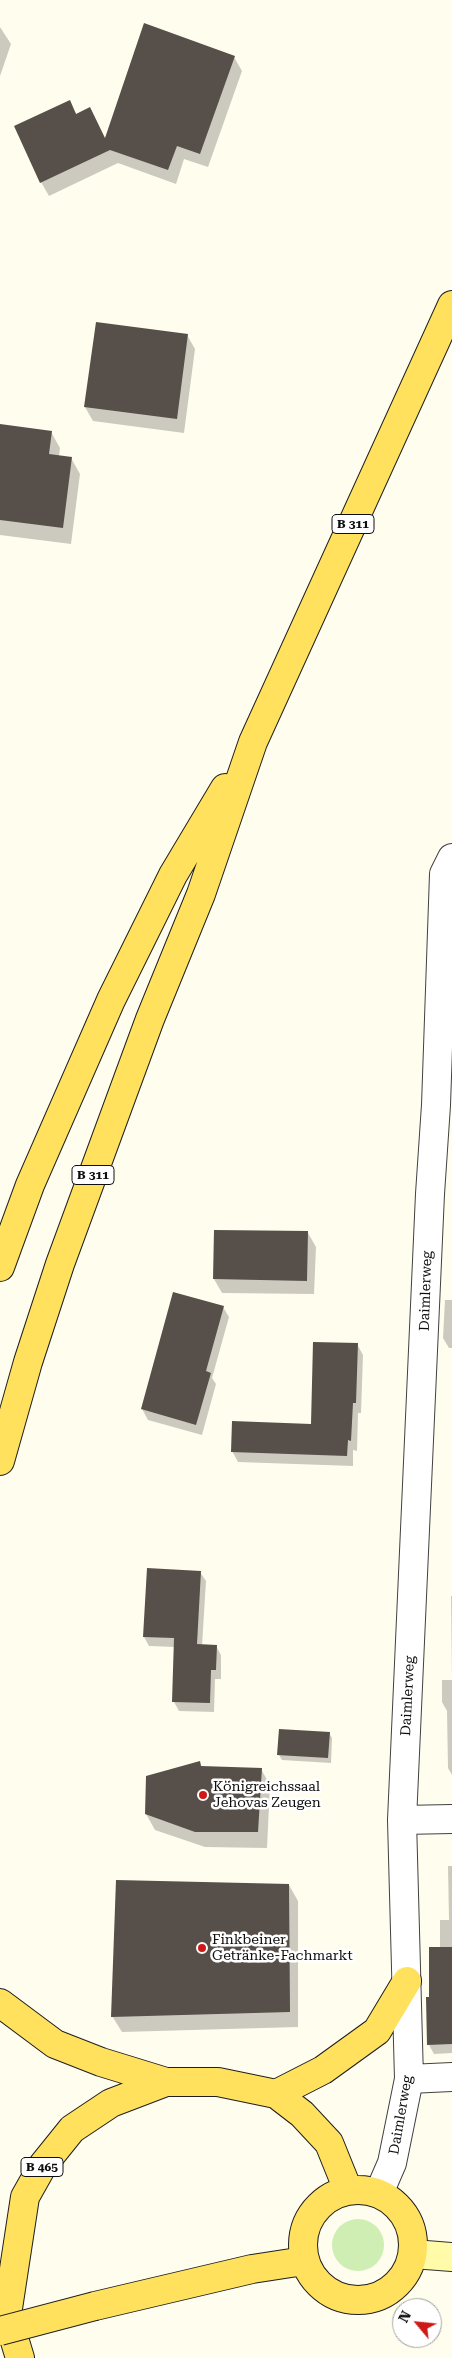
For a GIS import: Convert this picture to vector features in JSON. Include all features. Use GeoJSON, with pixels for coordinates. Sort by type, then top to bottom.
{"type":"FeatureCollection","features":[{"type":"Feature","properties":{"kind":"main road","name":"B 311"},"geometry":{"type":"LineString","coordinates":[[0,1461],[28,1362],[60,1264],[150,1019],[201,894],[253,742],[452,305]]}},
{"type":"Feature","properties":{"kind":"main road","name":"B 311"},"geometry":{"type":"LineString","coordinates":[[0,1267],[30,1185],[111,1000],[173,875],[253,742]]}},
{"type":"Feature","properties":{"kind":"main road"},"geometry":{"type":"LineString","coordinates":[[276,2094],[323,2070],[377,2031],[407,1982]]}},
{"type":"Feature","properties":{"kind":"main road","name":"B 465"},"geometry":{"type":"LineString","coordinates":[[0,2003],[55,2044],[101,2062],[166,2082],[218,2082],[276,2094],[302,2114],[329,2143],[348,2190]]}},
{"type":"Feature","properties":{"kind":"main road","name":"B 465"},"geometry":{"type":"LineString","coordinates":[[3,2323],[25,2197],[43,2165],[72,2129],[111,2103],[166,2082]]}},
{"type":"Feature","properties":{"kind":"main road"},"geometry":{"type":"LineString","coordinates":[[348,2190],[369,2190],[379,2194],[397,2205],[406,2217],[413,2237],[413,2254],[409,2268],[399,2283],[381,2296],[361,2301],[341,2299],[322,2288],[311,2276],[304,2261],[302,2238],[308,2219],[326,2199],[348,2190]]}},
{"type":"Feature","properties":{"kind":"main road"},"geometry":{"type":"LineString","coordinates":[[3,2323],[95,2306],[252,2269],[304,2261]]}},
{"type":"Feature","properties":{"kind":"main road"},"geometry":{"type":"LineString","coordinates":[[0,2284],[3,2323],[20,2358]]}},
{"type":"Feature","properties":{"kind":"street","name":"Daimlerweg"},"geometry":{"type":"LineString","coordinates":[[379,2194],[392,2163],[409,2079],[402,1820],[430,1194],[436,1105],[444,874],[451,858]]}},
{"type":"Feature","properties":{"kind":"street"},"geometry":{"type":"LineString","coordinates":[[402,1820],[452,1819]]}},
{"type":"Feature","properties":{"kind":"street"},"geometry":{"type":"LineString","coordinates":[[409,2079],[452,2077]]}},
{"type":"Feature","properties":{"kind":"street"},"geometry":{"type":"LineString","coordinates":[[413,2254],[452,2257]]}},
{"type":"Feature","properties":{"kind":"green space"},"geometry":{"type":"Polygon","coordinates":[[[353,2219],[363,2219],[377,2226],[384,2240],[384,2250],[377,2264],[363,2271],[353,2271],[343,2267],[336,2260],[332,2250],[332,2240],[336,2230],[343,2223],[353,2219]]]}},
{"type":"Feature","properties":{"kind":"building"},"geometry":{"type":"Polygon","coordinates":[[[144,23],[235,56],[200,154],[177,146],[168,170],[110,150],[40,183],[14,126],[70,100],[76,114],[90,107],[105,138],[144,23]]]}},
{"type":"Feature","properties":{"kind":"building"},"geometry":{"type":"Polygon","coordinates":[[[96,322],[188,334],[177,419],[84,407],[96,322]]]}},
{"type":"Feature","properties":{"kind":"building"},"geometry":{"type":"Polygon","coordinates":[[[0,424],[52,431],[49,454],[72,457],[63,528],[0,520],[0,424]]]}},
{"type":"Feature","properties":{"kind":"building"},"geometry":{"type":"Polygon","coordinates":[[[214,1230],[308,1231],[307,1281],[213,1279],[214,1230]]]}},
{"type":"Feature","properties":{"kind":"building"},"geometry":{"type":"Polygon","coordinates":[[[173,1292],[224,1306],[206,1371],[211,1373],[196,1425],[141,1409],[173,1292]]]}},
{"type":"Feature","properties":{"kind":"building"},"geometry":{"type":"Polygon","coordinates":[[[313,1342],[358,1343],[356,1403],[353,1403],[351,1441],[348,1440],[347,1456],[231,1452],[232,1421],[311,1424],[313,1342]]]}},
{"type":"Feature","properties":{"kind":"building"},"geometry":{"type":"Polygon","coordinates":[[[147,1568],[201,1571],[197,1644],[217,1645],[216,1670],[211,1670],[210,1703],[172,1702],[174,1638],[143,1637],[147,1568]]]}},
{"type":"Feature","properties":{"kind":"building"},"geometry":{"type":"Polygon","coordinates":[[[279,1729],[330,1732],[328,1758],[277,1755],[279,1729]]]}},
{"type":"Feature","properties":{"kind":"building","name":"Königreichssaal Jehovas Zeugen"},"geometry":{"type":"Polygon","coordinates":[[[200,1761],[201,1766],[262,1768],[258,1832],[195,1832],[145,1814],[146,1776],[200,1761]]]}},
{"type":"Feature","properties":{"kind":"building","name":"Finkbeiner Getränke-Fachmarkt"},"geometry":{"type":"Polygon","coordinates":[[[116,1880],[289,1884],[290,2012],[111,2017],[116,1880]]]}},
{"type":"Feature","properties":{"kind":"building"},"geometry":{"type":"Polygon","coordinates":[[[429,1947],[452,1947],[452,2044],[427,2045],[426,1997],[429,1997],[429,1947]]]}},
{"type":"Feature","properties":{"kind":"place","name":"Königreichssaal Jehovas Zeugen"},"geometry":{"type":"Point","coordinates":[203,1795]}},
{"type":"Feature","properties":{"kind":"place","name":"Finkbeiner Getränke-Fachmarkt"},"geometry":{"type":"Point","coordinates":[202,1948]}}]}
